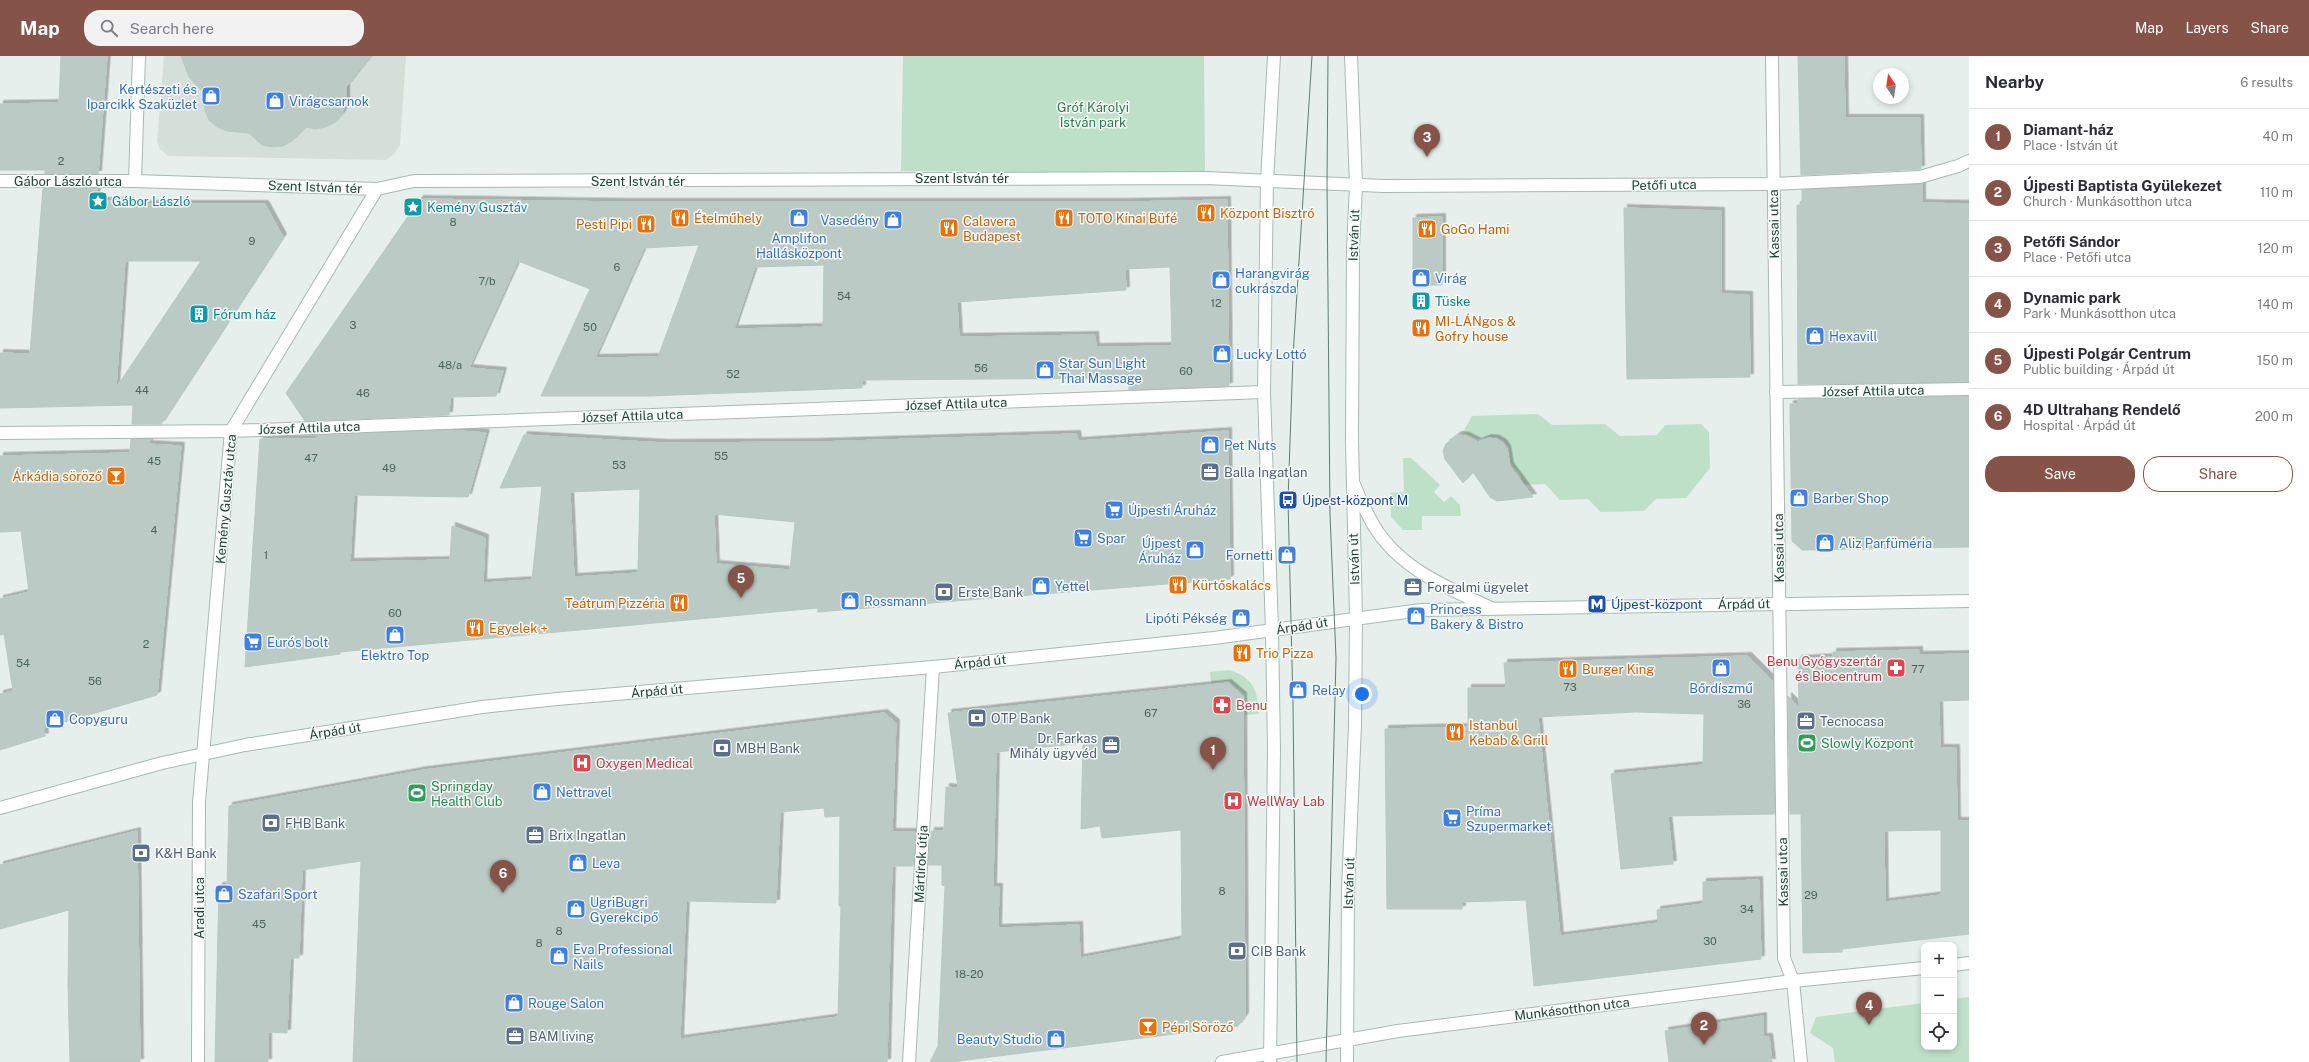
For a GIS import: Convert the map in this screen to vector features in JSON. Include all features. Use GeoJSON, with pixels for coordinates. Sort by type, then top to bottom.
{"type":"FeatureCollection","features":[{"type":"Feature","properties":{"kind":"street"},"geometry":{"type":"LineString","coordinates":[[135,181],[139,56]]}},
{"type":"Feature","properties":{"kind":"street"},"geometry":{"type":"LineString","coordinates":[[1270,1058],[1274,750],[1272,631],[1264,392],[1267,181],[1274,56]]}},
{"type":"Feature","properties":{"kind":"street","name":"István út"},"geometry":{"type":"LineString","coordinates":[[1347,1062],[1348,890],[1355,725],[1356,618],[1352,480],[1353,234],[1356,185],[1352,56]]}},
{"type":"Feature","properties":{"kind":"street","name":"Kassai utca"},"geometry":{"type":"LineString","coordinates":[[1772,56],[1784,958],[1793,982],[1802,1062]]}},
{"type":"Feature","properties":{"kind":"street","name":"Petőfi utca"},"geometry":{"type":"LineString","coordinates":[[1356,185],[1773,184],[1920,177],[1958,166],[1969,161]]}},
{"type":"Feature","properties":{"kind":"street","name":"Szent István tér"},"geometry":{"type":"LineString","coordinates":[[135,181],[377,189],[414,180],[767,180],[895,178],[1206,178],[1356,185]]}},
{"type":"Feature","properties":{"kind":"street","name":"Gábor László utca"},"geometry":{"type":"LineString","coordinates":[[0,181],[135,181]]}},
{"type":"Feature","properties":{"kind":"street","name":"Kemény Gusztáv utca"},"geometry":{"type":"LineString","coordinates":[[203,754],[230,431],[377,189]]}},
{"type":"Feature","properties":{"kind":"street","name":"József Attila utca"},"geometry":{"type":"LineString","coordinates":[[1776,392],[1969,389]]}},
{"type":"Feature","properties":{"kind":"street","name":"József Attila utca"},"geometry":{"type":"LineString","coordinates":[[0,433],[230,431],[1264,392]]}},
{"type":"Feature","properties":{"kind":"street"},"geometry":{"type":"LineString","coordinates":[[1352,480],[1374,527],[1405,561],[1442,586],[1491,608]]}},
{"type":"Feature","properties":{"kind":"street","name":"Árpád út"},"geometry":{"type":"LineString","coordinates":[[0,808],[162,762],[482,707],[932,667],[1272,631],[1421,610],[1969,601]]}},
{"type":"Feature","properties":{"kind":"street","name":"Mártírok útja"},"geometry":{"type":"LineString","coordinates":[[910,1062],[932,667]]}},
{"type":"Feature","properties":{"kind":"street","name":"Aradi utca"},"geometry":{"type":"LineString","coordinates":[[198,1062],[199,802],[203,754]]}},
{"type":"Feature","properties":{"kind":"street"},"geometry":{"type":"LineString","coordinates":[[1957,965],[1969,963]]}},
{"type":"Feature","properties":{"kind":"street","name":"Munkásotthon utca"},"geometry":{"type":"LineString","coordinates":[[1222,1062],[1270,1058],[1348,1040],[1398,1031],[1793,982],[1921,968]]}},
{"type":"Feature","properties":{"kind":"shaded area"},"geometry":{"type":"Polygon","coordinates":[[[164,56],[406,56],[400,145],[394,154],[386,160],[168,156],[160,149],[157,141],[164,56]]]}},
{"type":"Feature","properties":{"kind":"green space","name":"Gróf Károlyi István park"},"geometry":{"type":"Polygon","coordinates":[[[903,56],[1204,56],[1205,174],[901,171],[903,56]]]}},
{"type":"Feature","properties":{"kind":"green space"},"geometry":{"type":"Polygon","coordinates":[[[1538,414],[1552,425],[1605,424],[1620,436],[1657,435],[1665,425],[1701,424],[1709,432],[1710,468],[1686,498],[1656,499],[1644,511],[1601,512],[1588,499],[1560,500],[1545,484],[1522,485],[1521,476],[1510,463],[1509,448],[1504,441],[1496,437],[1477,439],[1463,432],[1472,416],[1538,414]]]}},
{"type":"Feature","properties":{"kind":"green space"},"geometry":{"type":"Polygon","coordinates":[[[1403,458],[1411,458],[1440,485],[1434,492],[1444,502],[1451,496],[1460,505],[1461,516],[1422,516],[1422,530],[1403,530],[1391,517],[1390,493],[1404,492],[1403,458]]]}},
{"type":"Feature","properties":{"kind":"green space"},"geometry":{"type":"Polygon","coordinates":[[[1229,670],[1244,677],[1253,686],[1257,698],[1259,714],[1245,715],[1245,695],[1229,681],[1211,683],[1210,672],[1229,670]]]}},
{"type":"Feature","properties":{"kind":"green space"},"geometry":{"type":"Polygon","coordinates":[[[1969,997],[1969,1062],[1835,1062],[1833,1048],[1810,1033],[1816,1017],[1921,1003],[1921,1050],[1957,1050],[1957,999],[1969,997]]]}},
{"type":"Feature","properties":{"kind":"building"},"geometry":{"type":"Polygon","coordinates":[[[61,56],[107,56],[98,174],[45,174],[45,170],[0,170],[0,104],[59,103],[61,56]]]}},
{"type":"Feature","properties":{"kind":"building","name":"Virágcsarnok"},"geometry":{"type":"Polygon","coordinates":[[[181,56],[371,56],[346,87],[346,103],[342,114],[335,122],[326,127],[315,129],[306,127],[292,141],[283,146],[272,147],[262,145],[249,133],[227,131],[217,127],[209,120],[205,110],[203,92],[189,77],[181,56]]]}},
{"type":"Feature","properties":{"kind":"building"},"geometry":{"type":"Polygon","coordinates":[[[1798,56],[1844,56],[1845,118],[1920,118],[1921,169],[1801,175],[1798,56]]]}},
{"type":"Feature","properties":{"kind":"building"},"geometry":{"type":"Polygon","coordinates":[[[1922,184],[1922,203],[1969,204],[1969,382],[1798,384],[1797,205],[1802,205],[1802,190],[1922,184]]]}},
{"type":"Feature","properties":{"kind":"building"},"geometry":{"type":"Polygon","coordinates":[[[43,188],[97,188],[96,201],[130,201],[130,204],[265,204],[283,237],[161,424],[132,424],[133,405],[0,408],[0,353],[30,354],[43,188]],[[125,261],[116,388],[201,261],[125,261]]]}},
{"type":"Feature","properties":{"kind":"building"},"geometry":{"type":"Polygon","coordinates":[[[420,199],[624,202],[1124,202],[1227,200],[1229,386],[1129,390],[1129,378],[862,380],[862,388],[649,396],[541,396],[590,289],[518,261],[469,368],[503,371],[496,396],[450,397],[449,415],[305,421],[286,393],[420,199]],[[699,245],[644,248],[595,358],[658,357],[699,245]],[[824,265],[755,267],[734,329],[823,327],[824,265]],[[1170,267],[1125,269],[1126,290],[957,302],[959,337],[1095,335],[1096,347],[1172,346],[1170,267]]]}},
{"type":"Feature","properties":{"kind":"building"},"geometry":{"type":"Polygon","coordinates":[[[1624,208],[1721,211],[1721,294],[1749,295],[1750,377],[1627,379],[1624,208]]]}},
{"type":"Feature","properties":{"kind":"building"},"geometry":{"type":"Polygon","coordinates":[[[1442,217],[1442,285],[1413,285],[1413,218],[1442,217]]]}},
{"type":"Feature","properties":{"kind":"building"},"geometry":{"type":"Polygon","coordinates":[[[1969,396],[1969,547],[1802,550],[1792,541],[1790,404],[1798,404],[1798,399],[1969,396]]]}},
{"type":"Feature","properties":{"kind":"building"},"geometry":{"type":"Polygon","coordinates":[[[449,430],[486,433],[468,497],[354,495],[350,562],[450,560],[452,526],[485,538],[483,583],[532,580],[542,486],[500,488],[524,435],[665,443],[816,442],[1077,434],[1078,441],[1228,431],[1230,579],[818,612],[818,608],[340,652],[340,654],[245,667],[260,439],[318,439],[316,435],[449,430]],[[640,489],[570,492],[574,577],[638,573],[640,489]],[[714,514],[716,564],[790,570],[795,522],[714,514]]]}},
{"type":"Feature","properties":{"kind":"building"},"geometry":{"type":"Polygon","coordinates":[[[1458,435],[1466,436],[1478,442],[1488,438],[1496,439],[1503,443],[1507,449],[1510,466],[1533,497],[1497,501],[1490,497],[1473,472],[1463,483],[1445,459],[1443,451],[1446,444],[1458,435]]]}},
{"type":"Feature","properties":{"kind":"building"},"geometry":{"type":"Polygon","coordinates":[[[131,439],[151,439],[148,444],[181,446],[157,695],[44,728],[45,736],[0,750],[0,694],[13,691],[4,634],[0,635],[0,599],[29,592],[21,531],[0,532],[0,456],[130,453],[131,439]]]}},
{"type":"Feature","properties":{"kind":"building"},"geometry":{"type":"Polygon","coordinates":[[[1919,650],[1919,655],[1969,654],[1969,700],[1939,701],[1940,748],[1956,748],[1957,821],[1969,821],[1969,934],[1842,949],[1842,952],[1803,953],[1801,814],[1790,814],[1788,696],[1799,707],[1798,659],[1833,657],[1833,652],[1919,650]],[[1941,830],[1884,831],[1885,902],[1941,895],[1941,830]]]}},
{"type":"Feature","properties":{"kind":"building"},"geometry":{"type":"Polygon","coordinates":[[[1748,656],[1773,681],[1775,814],[1668,816],[1673,864],[1621,869],[1611,774],[1703,765],[1704,714],[1635,712],[1538,717],[1560,936],[1658,923],[1657,910],[1703,904],[1703,882],[1759,880],[1761,959],[1534,986],[1526,900],[1462,902],[1462,909],[1387,909],[1385,729],[1468,727],[1468,688],[1506,688],[1504,663],[1748,656]]]}},
{"type":"Feature","properties":{"kind":"building"},"geometry":{"type":"Polygon","coordinates":[[[1228,683],[1243,696],[1245,1016],[1238,1026],[951,1062],[930,1062],[938,1046],[945,886],[942,885],[942,865],[928,865],[931,831],[944,831],[946,787],[958,788],[948,713],[1228,683]],[[1083,743],[996,752],[993,887],[999,887],[998,928],[1079,925],[1080,958],[1182,939],[1181,830],[1102,838],[1100,826],[1081,829],[1083,743]]]}},
{"type":"Feature","properties":{"kind":"building"},"geometry":{"type":"Polygon","coordinates":[[[884,713],[896,723],[892,832],[915,832],[913,866],[892,866],[887,1062],[353,1062],[361,861],[302,870],[299,958],[290,958],[287,1033],[268,1032],[268,1062],[215,1062],[219,886],[227,886],[229,806],[424,770],[884,713]],[[824,808],[780,812],[776,903],[686,901],[680,1039],[838,1017],[841,906],[839,906],[840,816],[825,817],[824,808]]]}},
{"type":"Feature","properties":{"kind":"building"},"geometry":{"type":"Polygon","coordinates":[[[137,831],[140,1062],[70,1062],[68,984],[69,910],[0,929],[0,865],[137,831]]]}},
{"type":"Feature","properties":{"kind":"building"},"geometry":{"type":"Polygon","coordinates":[[[1763,1016],[1763,1037],[1769,1037],[1772,1062],[1669,1062],[1665,1031],[1763,1016]]]}},
{"type":"Feature","properties":{"kind":"tram line"},"geometry":{"type":"LineString","coordinates":[[1297,1062],[1293,703],[1288,500],[1293,356],[1312,56]]}},
{"type":"Feature","properties":{"kind":"tram line"},"geometry":{"type":"LineString","coordinates":[[1326,1062],[1336,658],[1330,515],[1327,184],[1328,56]]}},
{"type":"Feature","properties":{"kind":"place","name":"Kertészeti és Iparcikk Szaküzlet"},"geometry":{"type":"Point","coordinates":[211,96]}},
{"type":"Feature","properties":{"kind":"place","name":"Virágcsarnok"},"geometry":{"type":"Point","coordinates":[275,101]}},
{"type":"Feature","properties":{"kind":"place","name":"Petőfi Sándor"},"geometry":{"type":"Point","coordinates":[1427,157]}},
{"type":"Feature","properties":{"kind":"place","name":"Gábor László"},"geometry":{"type":"Point","coordinates":[98,201]}},
{"type":"Feature","properties":{"kind":"place","name":"Kemény Gusztáv"},"geometry":{"type":"Point","coordinates":[413,207]}},
{"type":"Feature","properties":{"kind":"place","name":"Központ Bisztró"},"geometry":{"type":"Point","coordinates":[1206,213]}},
{"type":"Feature","properties":{"kind":"place","name":"Ételműhely"},"geometry":{"type":"Point","coordinates":[680,218]}},
{"type":"Feature","properties":{"kind":"place","name":"Amplifon Hallásközpont"},"geometry":{"type":"Point","coordinates":[799,218]}},
{"type":"Feature","properties":{"kind":"place","name":"TOTO Kínai Büfé"},"geometry":{"type":"Point","coordinates":[1064,218]}},
{"type":"Feature","properties":{"kind":"place","name":"Vasedény"},"geometry":{"type":"Point","coordinates":[893,220]}},
{"type":"Feature","properties":{"kind":"place","name":"Pesti Pipi"},"geometry":{"type":"Point","coordinates":[646,224]}},
{"type":"Feature","properties":{"kind":"place","name":"Calavera Budapest"},"geometry":{"type":"Point","coordinates":[949,228]}},
{"type":"Feature","properties":{"kind":"place","name":"GoGo Hami"},"geometry":{"type":"Point","coordinates":[1427,229]}},
{"type":"Feature","properties":{"kind":"place","name":"Virág"},"geometry":{"type":"Point","coordinates":[1421,278]}},
{"type":"Feature","properties":{"kind":"place","name":"Harangvirág cukrászda"},"geometry":{"type":"Point","coordinates":[1221,280]}},
{"type":"Feature","properties":{"kind":"place","name":"Tüske"},"geometry":{"type":"Point","coordinates":[1421,301]}},
{"type":"Feature","properties":{"kind":"place","name":"Fórum ház"},"geometry":{"type":"Point","coordinates":[199,314]}},
{"type":"Feature","properties":{"kind":"place","name":"MI-LÁNgos & Gofry house"},"geometry":{"type":"Point","coordinates":[1421,328]}},
{"type":"Feature","properties":{"kind":"place","name":"Hexavill"},"geometry":{"type":"Point","coordinates":[1815,336]}},
{"type":"Feature","properties":{"kind":"place","name":"Lucky Lottó"},"geometry":{"type":"Point","coordinates":[1222,354]}},
{"type":"Feature","properties":{"kind":"place","name":"Star Sun Light Thai Massage"},"geometry":{"type":"Point","coordinates":[1045,370]}},
{"type":"Feature","properties":{"kind":"place","name":"Pet Nuts"},"geometry":{"type":"Point","coordinates":[1210,445]}},
{"type":"Feature","properties":{"kind":"place","name":"Balla Ingatlan"},"geometry":{"type":"Point","coordinates":[1210,472]}},
{"type":"Feature","properties":{"kind":"place","name":"Árkádia söröző"},"geometry":{"type":"Point","coordinates":[116,476]}},
{"type":"Feature","properties":{"kind":"place","name":"Barber Shop"},"geometry":{"type":"Point","coordinates":[1799,498]}},
{"type":"Feature","properties":{"kind":"place","name":"Újpest-központ M"},"geometry":{"type":"Point","coordinates":[1288,500]}},
{"type":"Feature","properties":{"kind":"place","name":"Újpesti Áruház"},"geometry":{"type":"Point","coordinates":[1114,510]}},
{"type":"Feature","properties":{"kind":"place","name":"Spar"},"geometry":{"type":"Point","coordinates":[1083,538]}},
{"type":"Feature","properties":{"kind":"place","name":"Aliz Parfüméria"},"geometry":{"type":"Point","coordinates":[1825,543]}},
{"type":"Feature","properties":{"kind":"place","name":"Újpest Áruház"},"geometry":{"type":"Point","coordinates":[1195,550]}},
{"type":"Feature","properties":{"kind":"place","name":"Fornetti"},"geometry":{"type":"Point","coordinates":[1287,555]}},
{"type":"Feature","properties":{"kind":"place","name":"Kürtőskalács"},"geometry":{"type":"Point","coordinates":[1178,585]}},
{"type":"Feature","properties":{"kind":"place","name":"Yettel"},"geometry":{"type":"Point","coordinates":[1041,586]}},
{"type":"Feature","properties":{"kind":"place","name":"Forgalmi ügyelet"},"geometry":{"type":"Point","coordinates":[1413,587]}},
{"type":"Feature","properties":{"kind":"place","name":"Erste Bank"},"geometry":{"type":"Point","coordinates":[944,592]}},
{"type":"Feature","properties":{"kind":"place","name":"Újpesti Polgár Centrum"},"geometry":{"type":"Point","coordinates":[741,598]}},
{"type":"Feature","properties":{"kind":"place","name":"Rossmann"},"geometry":{"type":"Point","coordinates":[850,601]}},
{"type":"Feature","properties":{"kind":"place","name":"Teátrum Pizzéria"},"geometry":{"type":"Point","coordinates":[679,603]}},
{"type":"Feature","properties":{"kind":"place","name":"Újpest-központ"},"geometry":{"type":"Point","coordinates":[1597,604]}},
{"type":"Feature","properties":{"kind":"place","name":"Princess Bakery & Bistro"},"geometry":{"type":"Point","coordinates":[1416,616]}},
{"type":"Feature","properties":{"kind":"place","name":"Lipóti Pékség"},"geometry":{"type":"Point","coordinates":[1241,618]}},
{"type":"Feature","properties":{"kind":"place","name":"Egyelek +"},"geometry":{"type":"Point","coordinates":[475,628]}},
{"type":"Feature","properties":{"kind":"place","name":"Elektro Top"},"geometry":{"type":"Point","coordinates":[395,635]}},
{"type":"Feature","properties":{"kind":"place","name":"Eurós bolt"},"geometry":{"type":"Point","coordinates":[253,642]}},
{"type":"Feature","properties":{"kind":"place","name":"Trio Pizza"},"geometry":{"type":"Point","coordinates":[1242,653]}},
{"type":"Feature","properties":{"kind":"place","name":"Bőrdíszmű"},"geometry":{"type":"Point","coordinates":[1721,668]}},
{"type":"Feature","properties":{"kind":"place","name":"Benu Gyógyszertár és Biocentrum"},"geometry":{"type":"Point","coordinates":[1896,668]}},
{"type":"Feature","properties":{"kind":"place","name":"Burger King"},"geometry":{"type":"Point","coordinates":[1568,669]}},
{"type":"Feature","properties":{"kind":"place","name":"Relay"},"geometry":{"type":"Point","coordinates":[1298,690]}},
{"type":"Feature","properties":{"kind":"place","name":"Benu"},"geometry":{"type":"Point","coordinates":[1222,705]}},
{"type":"Feature","properties":{"kind":"place","name":"OTP Bank"},"geometry":{"type":"Point","coordinates":[977,718]}},
{"type":"Feature","properties":{"kind":"place","name":"Copyguru"},"geometry":{"type":"Point","coordinates":[55,719]}},
{"type":"Feature","properties":{"kind":"place","name":"Tecnocasa"},"geometry":{"type":"Point","coordinates":[1806,721]}},
{"type":"Feature","properties":{"kind":"place","name":"Istanbul Kebab & Grill"},"geometry":{"type":"Point","coordinates":[1455,732]}},
{"type":"Feature","properties":{"kind":"place","name":"Slowly Központ"},"geometry":{"type":"Point","coordinates":[1807,743]}},
{"type":"Feature","properties":{"kind":"place","name":"Dr. Farkas Mihály ügyvéd"},"geometry":{"type":"Point","coordinates":[1111,745]}},
{"type":"Feature","properties":{"kind":"place","name":"MBH Bank"},"geometry":{"type":"Point","coordinates":[722,748]}},
{"type":"Feature","properties":{"kind":"place","name":"Oxygen Medical"},"geometry":{"type":"Point","coordinates":[582,763]}},
{"type":"Feature","properties":{"kind":"place","name":"Diamant-ház"},"geometry":{"type":"Point","coordinates":[1213,770]}},
{"type":"Feature","properties":{"kind":"place","name":"Nettravel"},"geometry":{"type":"Point","coordinates":[542,792]}},
{"type":"Feature","properties":{"kind":"place","name":"Springday Health Club"},"geometry":{"type":"Point","coordinates":[417,793]}},
{"type":"Feature","properties":{"kind":"place","name":"WellWay Lab"},"geometry":{"type":"Point","coordinates":[1233,801]}},
{"type":"Feature","properties":{"kind":"place","name":"Príma Szupermarket"},"geometry":{"type":"Point","coordinates":[1452,818]}},
{"type":"Feature","properties":{"kind":"place","name":"FHB Bank"},"geometry":{"type":"Point","coordinates":[271,823]}},
{"type":"Feature","properties":{"kind":"place","name":"Brix Ingatlan"},"geometry":{"type":"Point","coordinates":[535,835]}},
{"type":"Feature","properties":{"kind":"place","name":"K&H Bank"},"geometry":{"type":"Point","coordinates":[141,853]}},
{"type":"Feature","properties":{"kind":"place","name":"Leva"},"geometry":{"type":"Point","coordinates":[578,863]}},
{"type":"Feature","properties":{"kind":"place","name":"4D Ultrahang Rendelő"},"geometry":{"type":"Point","coordinates":[503,893]}},
{"type":"Feature","properties":{"kind":"place","name":"Szafari Sport"},"geometry":{"type":"Point","coordinates":[224,894]}},
{"type":"Feature","properties":{"kind":"place","name":"UgriBugri Gyerekcipő"},"geometry":{"type":"Point","coordinates":[576,909]}},
{"type":"Feature","properties":{"kind":"place","name":"CIB Bank"},"geometry":{"type":"Point","coordinates":[1237,951]}},
{"type":"Feature","properties":{"kind":"place","name":"Eva Professional Nails"},"geometry":{"type":"Point","coordinates":[559,956]}},
{"type":"Feature","properties":{"kind":"place","name":"Rouge Salon"},"geometry":{"type":"Point","coordinates":[514,1003]}},
{"type":"Feature","properties":{"kind":"place","name":"Dynamic park"},"geometry":{"type":"Point","coordinates":[1869,1025]}},
{"type":"Feature","properties":{"kind":"place","name":"Pépi Söröző"},"geometry":{"type":"Point","coordinates":[1148,1027]}},
{"type":"Feature","properties":{"kind":"place","name":"BAM living"},"geometry":{"type":"Point","coordinates":[515,1036]}},
{"type":"Feature","properties":{"kind":"place","name":"Beauty Studio"},"geometry":{"type":"Point","coordinates":[1056,1039]}},
{"type":"Feature","properties":{"kind":"place","name":"Újpesti Baptista Gyülekezet"},"geometry":{"type":"Point","coordinates":[1704,1045]}}]}
